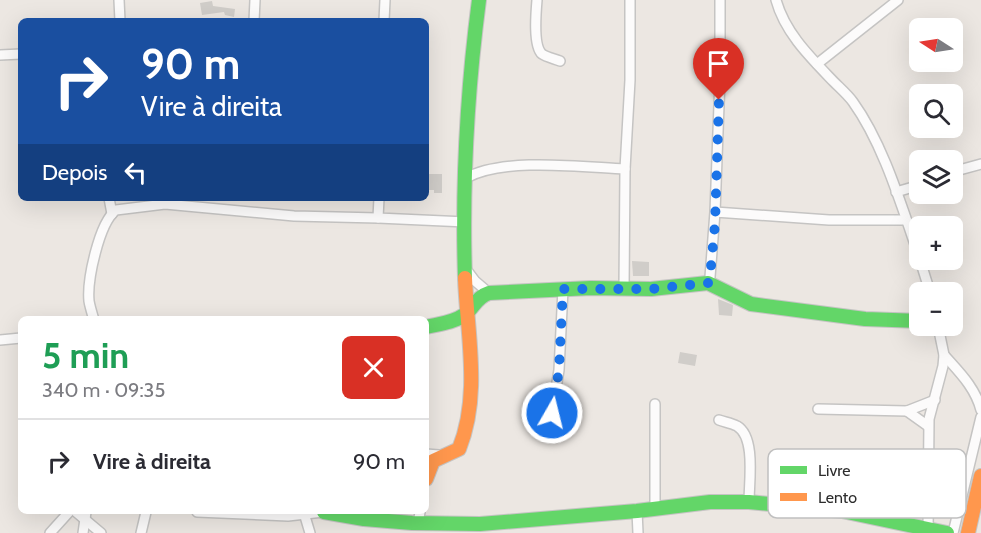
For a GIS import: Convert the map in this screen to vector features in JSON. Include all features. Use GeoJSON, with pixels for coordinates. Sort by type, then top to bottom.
{"type":"FeatureCollection","features":[{"type":"Feature","properties":{"kind":"street"},"geometry":{"type":"LineString","coordinates":[[119,0],[120,18]]}},
{"type":"Feature","properties":{"kind":"street"},"geometry":{"type":"LineString","coordinates":[[254,18],[255,0]]}},
{"type":"Feature","properties":{"kind":"street"},"geometry":{"type":"LineString","coordinates":[[384,18],[385,0]]}},
{"type":"Feature","properties":{"kind":"street"},"geometry":{"type":"LineString","coordinates":[[433,454],[450,454],[459,449],[467,431],[471,378],[466,314],[466,178],[472,45],[479,0]]}},
{"type":"Feature","properties":{"kind":"street"},"geometry":{"type":"LineString","coordinates":[[537,0],[536,42],[538,49],[542,54],[560,61]]}},
{"type":"Feature","properties":{"kind":"street"},"geometry":{"type":"LineString","coordinates":[[624,289],[630,0]]}},
{"type":"Feature","properties":{"kind":"street"},"geometry":{"type":"LineString","coordinates":[[708,283],[715,212],[720,78],[720,0]]}},
{"type":"Feature","properties":{"kind":"street"},"geometry":{"type":"LineString","coordinates":[[776,0],[784,22],[817,64],[852,100],[872,133],[909,228]]}},
{"type":"Feature","properties":{"kind":"street"},"geometry":{"type":"LineString","coordinates":[[817,64],[898,0]]}},
{"type":"Feature","properties":{"kind":"street"},"geometry":{"type":"LineString","coordinates":[[0,55],[18,54]]}},
{"type":"Feature","properties":{"kind":"street"},"geometry":{"type":"LineString","coordinates":[[963,169],[981,164]]}},
{"type":"Feature","properties":{"kind":"street"},"geometry":{"type":"LineString","coordinates":[[466,178],[480,172],[512,165],[625,169]]}},
{"type":"Feature","properties":{"kind":"street"},"geometry":{"type":"LineString","coordinates":[[896,192],[909,188]]}},
{"type":"Feature","properties":{"kind":"street"},"geometry":{"type":"LineString","coordinates":[[110,201],[112,214]]}},
{"type":"Feature","properties":{"kind":"street"},"geometry":{"type":"LineString","coordinates":[[378,201],[378,218]]}},
{"type":"Feature","properties":{"kind":"street"},"geometry":{"type":"LineString","coordinates":[[93,316],[89,299],[90,286],[100,241],[116,210],[165,204],[294,216],[466,222]]}},
{"type":"Feature","properties":{"kind":"street"},"geometry":{"type":"LineString","coordinates":[[715,212],[829,220],[906,220]]}},
{"type":"Feature","properties":{"kind":"street"},"geometry":{"type":"LineString","coordinates":[[465,267],[475,281],[489,293]]}},
{"type":"Feature","properties":{"kind":"street"},"geometry":{"type":"LineString","coordinates":[[429,326],[466,314],[480,295],[489,293],[563,289],[651,289],[708,283],[751,304],[865,319],[909,321]]}},
{"type":"Feature","properties":{"kind":"street"},"geometry":{"type":"LineString","coordinates":[[552,413],[559,370],[563,289]]}},
{"type":"Feature","properties":{"kind":"street"},"geometry":{"type":"LineString","coordinates":[[928,449],[928,426],[941,379],[944,355],[940,336]]}},
{"type":"Feature","properties":{"kind":"street"},"geometry":{"type":"LineString","coordinates":[[0,340],[18,338]]}},
{"type":"Feature","properties":{"kind":"street"},"geometry":{"type":"LineString","coordinates":[[944,355],[972,387],[978,397],[981,410]]}},
{"type":"Feature","properties":{"kind":"street"},"geometry":{"type":"LineString","coordinates":[[818,409],[907,411],[935,400]]}},
{"type":"Feature","properties":{"kind":"street"},"geometry":{"type":"LineString","coordinates":[[655,404],[655,509]]}},
{"type":"Feature","properties":{"kind":"street"},"geometry":{"type":"LineString","coordinates":[[907,411],[928,426]]}},
{"type":"Feature","properties":{"kind":"street"},"geometry":{"type":"LineString","coordinates":[[966,479],[981,417]]}},
{"type":"Feature","properties":{"kind":"street"},"geometry":{"type":"LineString","coordinates":[[718,420],[735,425],[743,431],[747,438],[750,449],[749,502]]}},
{"type":"Feature","properties":{"kind":"street"},"geometry":{"type":"LineString","coordinates":[[968,533],[981,476]]}},
{"type":"Feature","properties":{"kind":"street"},"geometry":{"type":"LineString","coordinates":[[335,514],[364,519],[480,529],[595,513],[637,511],[710,502],[768,504]]}},
{"type":"Feature","properties":{"kind":"street"},"geometry":{"type":"LineString","coordinates":[[637,511],[638,533]]}},
{"type":"Feature","properties":{"kind":"street"},"geometry":{"type":"LineString","coordinates":[[51,533],[67,514]]}},
{"type":"Feature","properties":{"kind":"street"},"geometry":{"type":"LineString","coordinates":[[141,533],[146,514]]}},
{"type":"Feature","properties":{"kind":"street"},"geometry":{"type":"LineString","coordinates":[[242,514],[288,516],[299,514]]}},
{"type":"Feature","properties":{"kind":"street"},"geometry":{"type":"LineString","coordinates":[[304,514],[310,533]]}},
{"type":"Feature","properties":{"kind":"street"},"geometry":{"type":"LineString","coordinates":[[83,533],[85,516]]}},
{"type":"Feature","properties":{"kind":"street"},"geometry":{"type":"LineString","coordinates":[[85,516],[101,533]]}},
{"type":"Feature","properties":{"kind":"street"},"geometry":{"type":"LineString","coordinates":[[874,518],[947,533]]}},
{"type":"Feature","properties":{"kind":"street"},"geometry":{"type":"LineString","coordinates":[[953,533],[957,518]]}},
{"type":"Feature","properties":{"kind":"building"},"geometry":{"type":"Polygon","coordinates":[[[212,1],[213,6],[235,9],[234,17],[225,15],[224,12],[202,15],[200,3],[212,1]]]}},
{"type":"Feature","properties":{"kind":"building"},"geometry":{"type":"Polygon","coordinates":[[[429,174],[442,174],[442,193],[434,193],[434,190],[429,190],[429,174]]]}},
{"type":"Feature","properties":{"kind":"building"},"geometry":{"type":"Polygon","coordinates":[[[632,261],[649,262],[649,276],[633,276],[632,261]]]}},
{"type":"Feature","properties":{"kind":"building"},"geometry":{"type":"Polygon","coordinates":[[[718,299],[733,305],[732,316],[719,315],[718,299]]]}},
{"type":"Feature","properties":{"kind":"building"},"geometry":{"type":"Polygon","coordinates":[[[680,352],[697,355],[695,366],[678,363],[680,352]]]}},
{"type":"Feature","properties":{"kind":"traffic: fast"},"geometry":{"type":"LineString","coordinates":[[465,278],[466,139],[479,0]]}},
{"type":"Feature","properties":{"kind":"traffic: fast"},"geometry":{"type":"LineString","coordinates":[[429,326],[460,318],[481,297],[489,293],[591,288],[651,289],[708,283],[751,304],[865,319],[909,321]]}},
{"type":"Feature","properties":{"kind":"traffic: fast"},"geometry":{"type":"LineString","coordinates":[[335,514],[412,523],[480,524],[637,511],[710,502],[768,504]]}},
{"type":"Feature","properties":{"kind":"traffic: fast"},"geometry":{"type":"LineString","coordinates":[[875,518],[947,533]]}},
{"type":"Feature","properties":{"kind":"traffic: slow"},"geometry":{"type":"LineString","coordinates":[[429,471],[433,461],[459,449],[470,407],[471,364],[465,278]]}},
{"type":"Feature","properties":{"kind":"traffic: slow"},"geometry":{"type":"LineString","coordinates":[[968,533],[981,476]]}},
{"type":"Feature","properties":{"kind":"route"},"geometry":{"type":"LineString","coordinates":[[552,413],[559,370],[563,289],[651,289],[708,283],[715,224],[719,100]]}}]}
